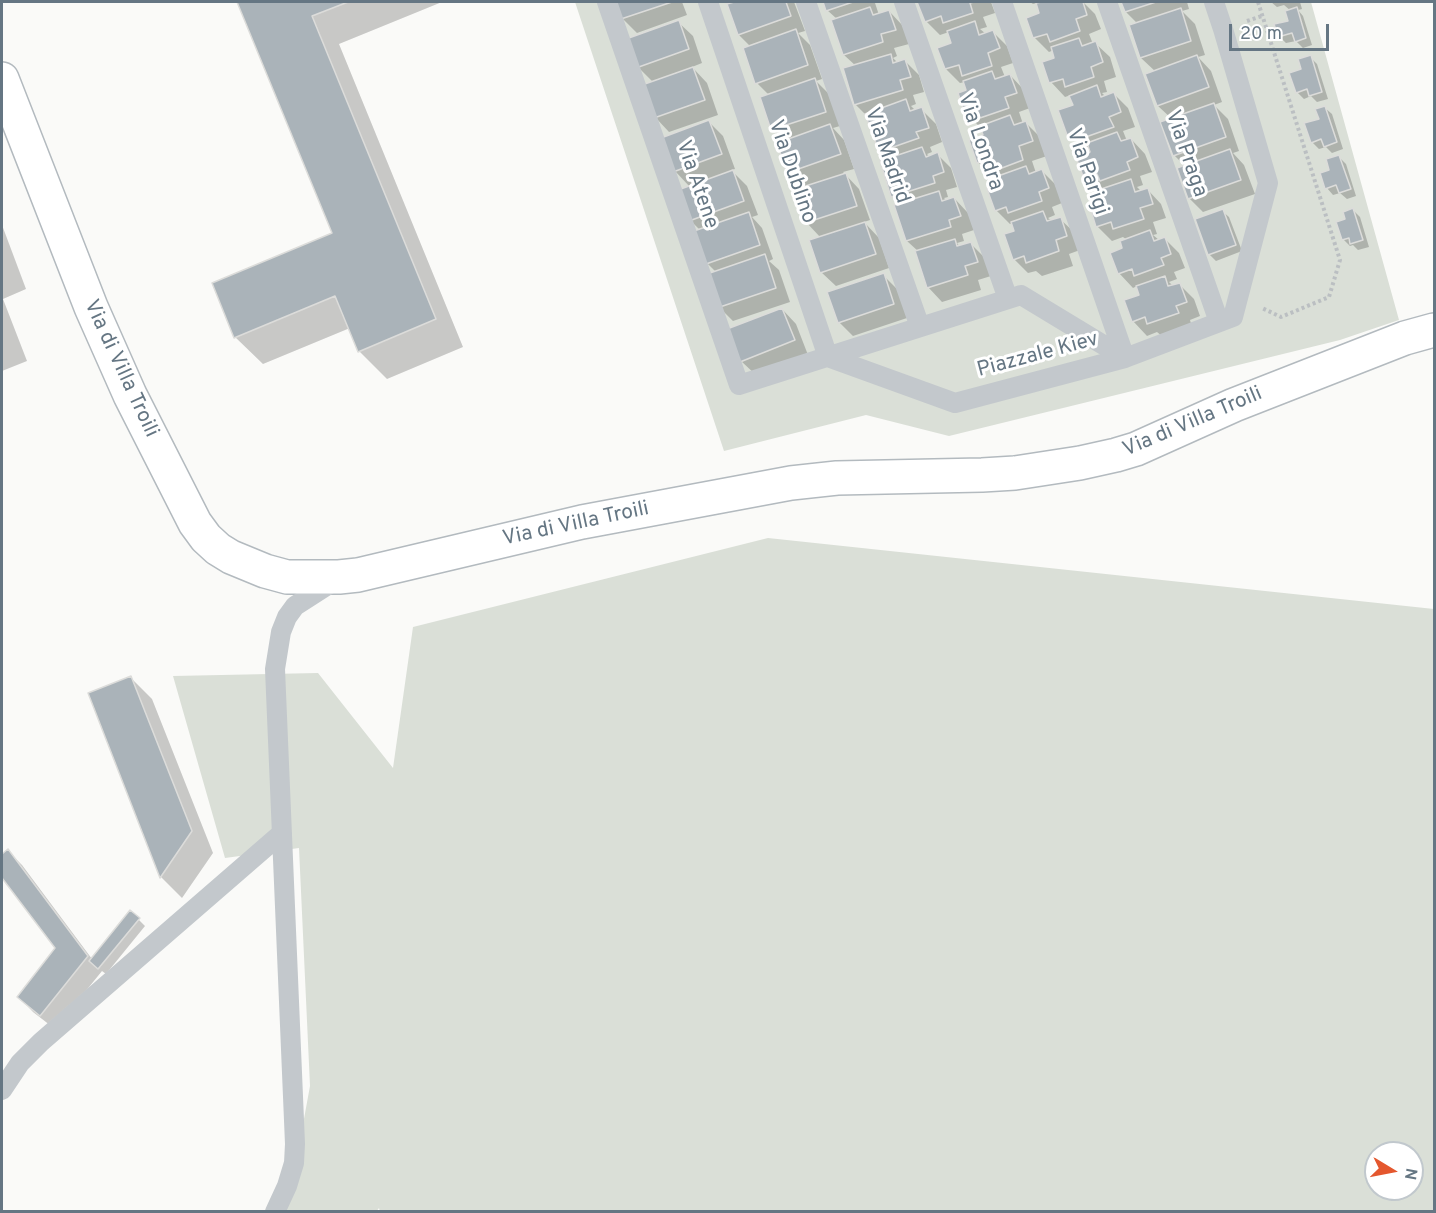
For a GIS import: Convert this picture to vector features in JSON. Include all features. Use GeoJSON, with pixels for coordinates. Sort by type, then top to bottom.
{"type":"FeatureCollection","features":[{"type":"Feature","properties":{"kind":"street","name":"Via di Villa Troili"},"geometry":{"type":"LineString","coordinates":[[2,79],[91,307],[130,395],[195,523],[218,549],[244,564],[287,577],[339,578],[582,522],[791,483],[837,478],[1015,473],[1080,463],[1136,449],[1276,388],[1405,338],[1434,330]]}},
{"type":"Feature","properties":{"kind":"lane","name":"Via Atene"},"geometry":{"type":"LineString","coordinates":[[607,2],[739,385],[828,357]]}},
{"type":"Feature","properties":{"kind":"lane","name":"Via Dublino"},"geometry":{"type":"LineString","coordinates":[[708,2],[828,357]]}},
{"type":"Feature","properties":{"kind":"lane","name":"Via Madrid"},"geometry":{"type":"LineString","coordinates":[[806,2],[920,327]]}},
{"type":"Feature","properties":{"kind":"lane","name":"Via Londra"},"geometry":{"type":"LineString","coordinates":[[904,2],[1008,299]]}},
{"type":"Feature","properties":{"kind":"lane","name":"Via Parigi"},"geometry":{"type":"LineString","coordinates":[[1002,2],[1125,358]]}},
{"type":"Feature","properties":{"kind":"lane","name":"Via Praga"},"geometry":{"type":"LineString","coordinates":[[1107,2],[1219,322]]}},
{"type":"Feature","properties":{"kind":"lane"},"geometry":{"type":"LineString","coordinates":[[1125,358],[1233,317],[1268,183],[1214,2]]}},
{"type":"Feature","properties":{"kind":"lane","name":"Piazzale Kiev"},"geometry":{"type":"LineString","coordinates":[[828,357],[1021,295],[1125,358]]}},
{"type":"Feature","properties":{"kind":"lane","name":"Piazzale Kiev"},"geometry":{"type":"LineString","coordinates":[[828,357],[955,403],[1125,358]]}},
{"type":"Feature","properties":{"kind":"lane"},"geometry":{"type":"LineString","coordinates":[[275,1212],[294,1163],[295,1144],[275,669],[281,632],[287,617],[295,606],[339,578]]}},
{"type":"Feature","properties":{"kind":"lane"},"geometry":{"type":"LineString","coordinates":[[2,1090],[20,1063],[41,1042],[282,833]]}},
{"type":"Feature","properties":{"kind":"path"},"geometry":{"type":"LineString","coordinates":[[1239,297],[1281,317],[1329,297],[1340,260],[1258,2]]}},
{"type":"Feature","properties":{"kind":"shaded area"},"geometry":{"type":"Polygon","coordinates":[[[575,2],[1311,2],[1399,320],[1340,340],[949,436],[866,415],[724,451],[575,2]]]}},
{"type":"Feature","properties":{"kind":"shaded area"},"geometry":{"type":"Polygon","coordinates":[[[768,538],[1434,609],[1434,1211],[380,1212],[379,1208],[376,1212],[277,1211],[291,1190],[310,1086],[299,848],[225,858],[173,676],[318,673],[393,768],[413,627],[768,538]]]}},
{"type":"Feature","properties":{"kind":"building"},"geometry":{"type":"Polygon","coordinates":[[[237,2],[348,2],[312,16],[436,319],[358,352],[335,296],[234,338],[212,283],[332,233],[237,2]]]}},
{"type":"Feature","properties":{"kind":"building"},"geometry":{"type":"Polygon","coordinates":[[[615,2],[672,2],[621,19],[615,2]]]}},
{"type":"Feature","properties":{"kind":"building"},"geometry":{"type":"Polygon","coordinates":[[[786,2],[791,16],[738,35],[727,4],[786,2]]]}},
{"type":"Feature","properties":{"kind":"building"},"geometry":{"type":"Polygon","coordinates":[[[823,2],[853,2],[826,11],[823,2]]]}},
{"type":"Feature","properties":{"kind":"building"},"geometry":{"type":"Polygon","coordinates":[[[917,2],[974,2],[970,3],[973,13],[943,23],[941,16],[925,22],[917,2]]]}},
{"type":"Feature","properties":{"kind":"building"},"geometry":{"type":"Polygon","coordinates":[[[1083,2],[1087,15],[1076,19],[1080,31],[1050,42],[1047,34],[1033,38],[1026,18],[1039,13],[1036,3],[1083,2]]]}},
{"type":"Feature","properties":{"kind":"building"},"geometry":{"type":"Polygon","coordinates":[[[1121,2],[1156,2],[1125,12],[1121,2]]]}},
{"type":"Feature","properties":{"kind":"building"},"geometry":{"type":"Polygon","coordinates":[[[870,7],[873,15],[889,10],[896,30],[881,34],[883,42],[843,55],[831,20],[870,7]]]}},
{"type":"Feature","properties":{"kind":"building"},"geometry":{"type":"Polygon","coordinates":[[[1297,7],[1306,38],[1295,42],[1292,33],[1278,37],[1274,24],[1288,21],[1285,11],[1297,7]]]}},
{"type":"Feature","properties":{"kind":"building"},"geometry":{"type":"Polygon","coordinates":[[[1181,8],[1191,41],[1140,58],[1129,25],[1181,8]]]}},
{"type":"Feature","properties":{"kind":"building"},"geometry":{"type":"Polygon","coordinates":[[[679,20],[689,49],[636,68],[626,39],[679,20]]]}},
{"type":"Feature","properties":{"kind":"building"},"geometry":{"type":"Polygon","coordinates":[[[975,21],[979,35],[993,30],[1000,48],[988,53],[992,66],[962,76],[959,65],[945,69],[937,48],[951,43],[947,31],[975,21]]]}},
{"type":"Feature","properties":{"kind":"building"},"geometry":{"type":"Polygon","coordinates":[[[796,29],[808,65],[755,84],[743,48],[796,29]]]}},
{"type":"Feature","properties":{"kind":"building"},"geometry":{"type":"Polygon","coordinates":[[[1079,38],[1082,46],[1096,41],[1103,62],[1091,67],[1094,77],[1065,87],[1063,79],[1049,83],[1042,62],[1054,58],[1051,47],[1079,38]]]}},
{"type":"Feature","properties":{"kind":"building"},"geometry":{"type":"Polygon","coordinates":[[[891,54],[893,63],[905,59],[911,77],[900,80],[903,90],[854,105],[843,68],[891,54]]]}},
{"type":"Feature","properties":{"kind":"building"},"geometry":{"type":"Polygon","coordinates":[[[1197,55],[1209,87],[1157,106],[1145,74],[1197,55]]]}},
{"type":"Feature","properties":{"kind":"building"},"geometry":{"type":"Polygon","coordinates":[[[1311,55],[1322,92],[1309,96],[1307,89],[1296,93],[1289,73],[1301,69],[1298,59],[1311,55]]]}},
{"type":"Feature","properties":{"kind":"building"},"geometry":{"type":"Polygon","coordinates":[[[693,67],[705,100],[654,118],[642,85],[693,67]]]}},
{"type":"Feature","properties":{"kind":"building"},"geometry":{"type":"Polygon","coordinates":[[[992,71],[995,79],[1010,74],[1017,93],[1005,97],[1009,108],[980,118],[977,110],[965,114],[958,93],[966,90],[963,81],[992,71]]]}},
{"type":"Feature","properties":{"kind":"building"},"geometry":{"type":"Polygon","coordinates":[[[815,78],[826,112],[771,130],[760,97],[815,78]]]}},
{"type":"Feature","properties":{"kind":"building"},"geometry":{"type":"Polygon","coordinates":[[[1097,85],[1101,97],[1114,92],[1121,112],[1109,117],[1114,127],[1083,138],[1080,130],[1067,135],[1058,110],[1073,105],[1069,96],[1097,85]]]}},
{"type":"Feature","properties":{"kind":"building"},"geometry":{"type":"Polygon","coordinates":[[[906,99],[910,111],[922,107],[929,128],[916,132],[919,138],[879,152],[865,114],[906,99]]]}},
{"type":"Feature","properties":{"kind":"building"},"geometry":{"type":"Polygon","coordinates":[[[1214,103],[1226,137],[1173,156],[1160,122],[1214,103]]]}},
{"type":"Feature","properties":{"kind":"building"},"geometry":{"type":"Polygon","coordinates":[[[1325,106],[1337,142],[1324,147],[1321,139],[1311,143],[1304,123],[1319,119],[1315,109],[1325,106]]]}},
{"type":"Feature","properties":{"kind":"building"},"geometry":{"type":"Polygon","coordinates":[[[1010,115],[1014,125],[1026,121],[1033,141],[1019,146],[1023,160],[994,171],[989,158],[977,163],[969,140],[983,135],[980,126],[1010,115]]]}},
{"type":"Feature","properties":{"kind":"building"},"geometry":{"type":"Polygon","coordinates":[[[709,120],[722,154],[673,172],[661,138],[709,120]]]}},
{"type":"Feature","properties":{"kind":"building"},"geometry":{"type":"Polygon","coordinates":[[[830,124],[841,154],[787,173],[777,143],[830,124]]]}},
{"type":"Feature","properties":{"kind":"building"},"geometry":{"type":"Polygon","coordinates":[[[1117,132],[1121,141],[1131,138],[1138,157],[1127,162],[1130,170],[1100,181],[1097,174],[1084,179],[1076,157],[1090,152],[1087,143],[1117,132]]]}},
{"type":"Feature","properties":{"kind":"building"},"geometry":{"type":"Polygon","coordinates":[[[922,147],[926,157],[938,152],[944,172],[933,176],[935,183],[891,197],[880,161],[922,147]]]}},
{"type":"Feature","properties":{"kind":"building"},"geometry":{"type":"Polygon","coordinates":[[[1230,149],[1241,180],[1188,199],[1177,168],[1230,149]]]}},
{"type":"Feature","properties":{"kind":"building"},"geometry":{"type":"Polygon","coordinates":[[[1339,155],[1351,189],[1339,193],[1336,185],[1325,189],[1320,173],[1329,170],[1326,159],[1339,155]]]}},
{"type":"Feature","properties":{"kind":"building"},"geometry":{"type":"Polygon","coordinates":[[[1026,166],[1029,174],[1042,169],[1049,188],[1039,192],[1042,201],[1008,213],[1006,207],[995,211],[987,189],[1001,184],[998,176],[1026,166]]]}},
{"type":"Feature","properties":{"kind":"building"},"geometry":{"type":"Polygon","coordinates":[[[733,170],[744,201],[689,221],[678,190],[733,170]]]}},
{"type":"Feature","properties":{"kind":"building"},"geometry":{"type":"Polygon","coordinates":[[[846,173],[857,206],[805,223],[793,190],[846,173]]]}},
{"type":"Feature","properties":{"kind":"building"},"geometry":{"type":"Polygon","coordinates":[[[1131,179],[1135,192],[1148,188],[1153,204],[1140,208],[1144,219],[1113,229],[1111,222],[1096,227],[1089,204],[1104,199],[1101,189],[1131,179]]]}},
{"type":"Feature","properties":{"kind":"building"},"geometry":{"type":"Polygon","coordinates":[[[939,191],[942,201],[954,197],[961,216],[949,220],[951,227],[906,241],[894,205],[939,191]]]}},
{"type":"Feature","properties":{"kind":"building"},"geometry":{"type":"Polygon","coordinates":[[[1353,208],[1363,240],[1350,244],[1349,238],[1342,240],[1336,222],[1345,219],[1343,212],[1353,208]]]}},
{"type":"Feature","properties":{"kind":"building"},"geometry":{"type":"Polygon","coordinates":[[[1223,209],[1236,245],[1208,255],[1195,219],[1223,209]]]}},
{"type":"Feature","properties":{"kind":"building"},"geometry":{"type":"Polygon","coordinates":[[[1043,211],[1047,221],[1061,217],[1067,236],[1056,240],[1059,251],[1026,263],[1024,256],[1013,260],[1004,234],[1014,231],[1011,222],[1043,211]]]}},
{"type":"Feature","properties":{"kind":"building"},"geometry":{"type":"Polygon","coordinates":[[[749,212],[760,245],[706,264],[694,231],[749,212]]]}},
{"type":"Feature","properties":{"kind":"building"},"geometry":{"type":"Polygon","coordinates":[[[865,222],[876,254],[820,273],[809,240],[865,222]]]}},
{"type":"Feature","properties":{"kind":"building"},"geometry":{"type":"Polygon","coordinates":[[[1150,230],[1154,241],[1165,237],[1171,254],[1161,258],[1164,265],[1134,276],[1132,269],[1118,274],[1110,253],[1122,248],[1120,241],[1150,230]]]}},
{"type":"Feature","properties":{"kind":"building"},"geometry":{"type":"Polygon","coordinates":[[[955,239],[957,246],[971,242],[978,262],[965,266],[968,275],[927,288],[915,251],[955,239]]]}},
{"type":"Feature","properties":{"kind":"building"},"geometry":{"type":"Polygon","coordinates":[[[765,254],[776,288],[717,308],[707,274],[765,254]]]}},
{"type":"Feature","properties":{"kind":"building"},"geometry":{"type":"Polygon","coordinates":[[[884,273],[894,304],[838,323],[827,292],[884,273]]]}},
{"type":"Feature","properties":{"kind":"building"},"geometry":{"type":"Polygon","coordinates":[[[1165,276],[1168,286],[1180,283],[1187,302],[1176,306],[1179,313],[1147,324],[1145,317],[1132,322],[1124,300],[1139,295],[1136,286],[1165,276]]]}},
{"type":"Feature","properties":{"kind":"building"},"geometry":{"type":"Polygon","coordinates":[[[782,308],[795,340],[740,362],[727,329],[782,308]]]}},
{"type":"Feature","properties":{"kind":"building"},"geometry":{"type":"Polygon","coordinates":[[[131,676],[192,831],[160,878],[88,693],[131,676]]]}},
{"type":"Feature","properties":{"kind":"building"},"geometry":{"type":"Polygon","coordinates":[[[8,849],[88,956],[40,1016],[17,997],[55,948],[2,878],[2,854],[8,849]]]}},
{"type":"Feature","properties":{"kind":"building"},"geometry":{"type":"Polygon","coordinates":[[[130,910],[140,918],[98,969],[89,961],[130,910]]]}}]}
